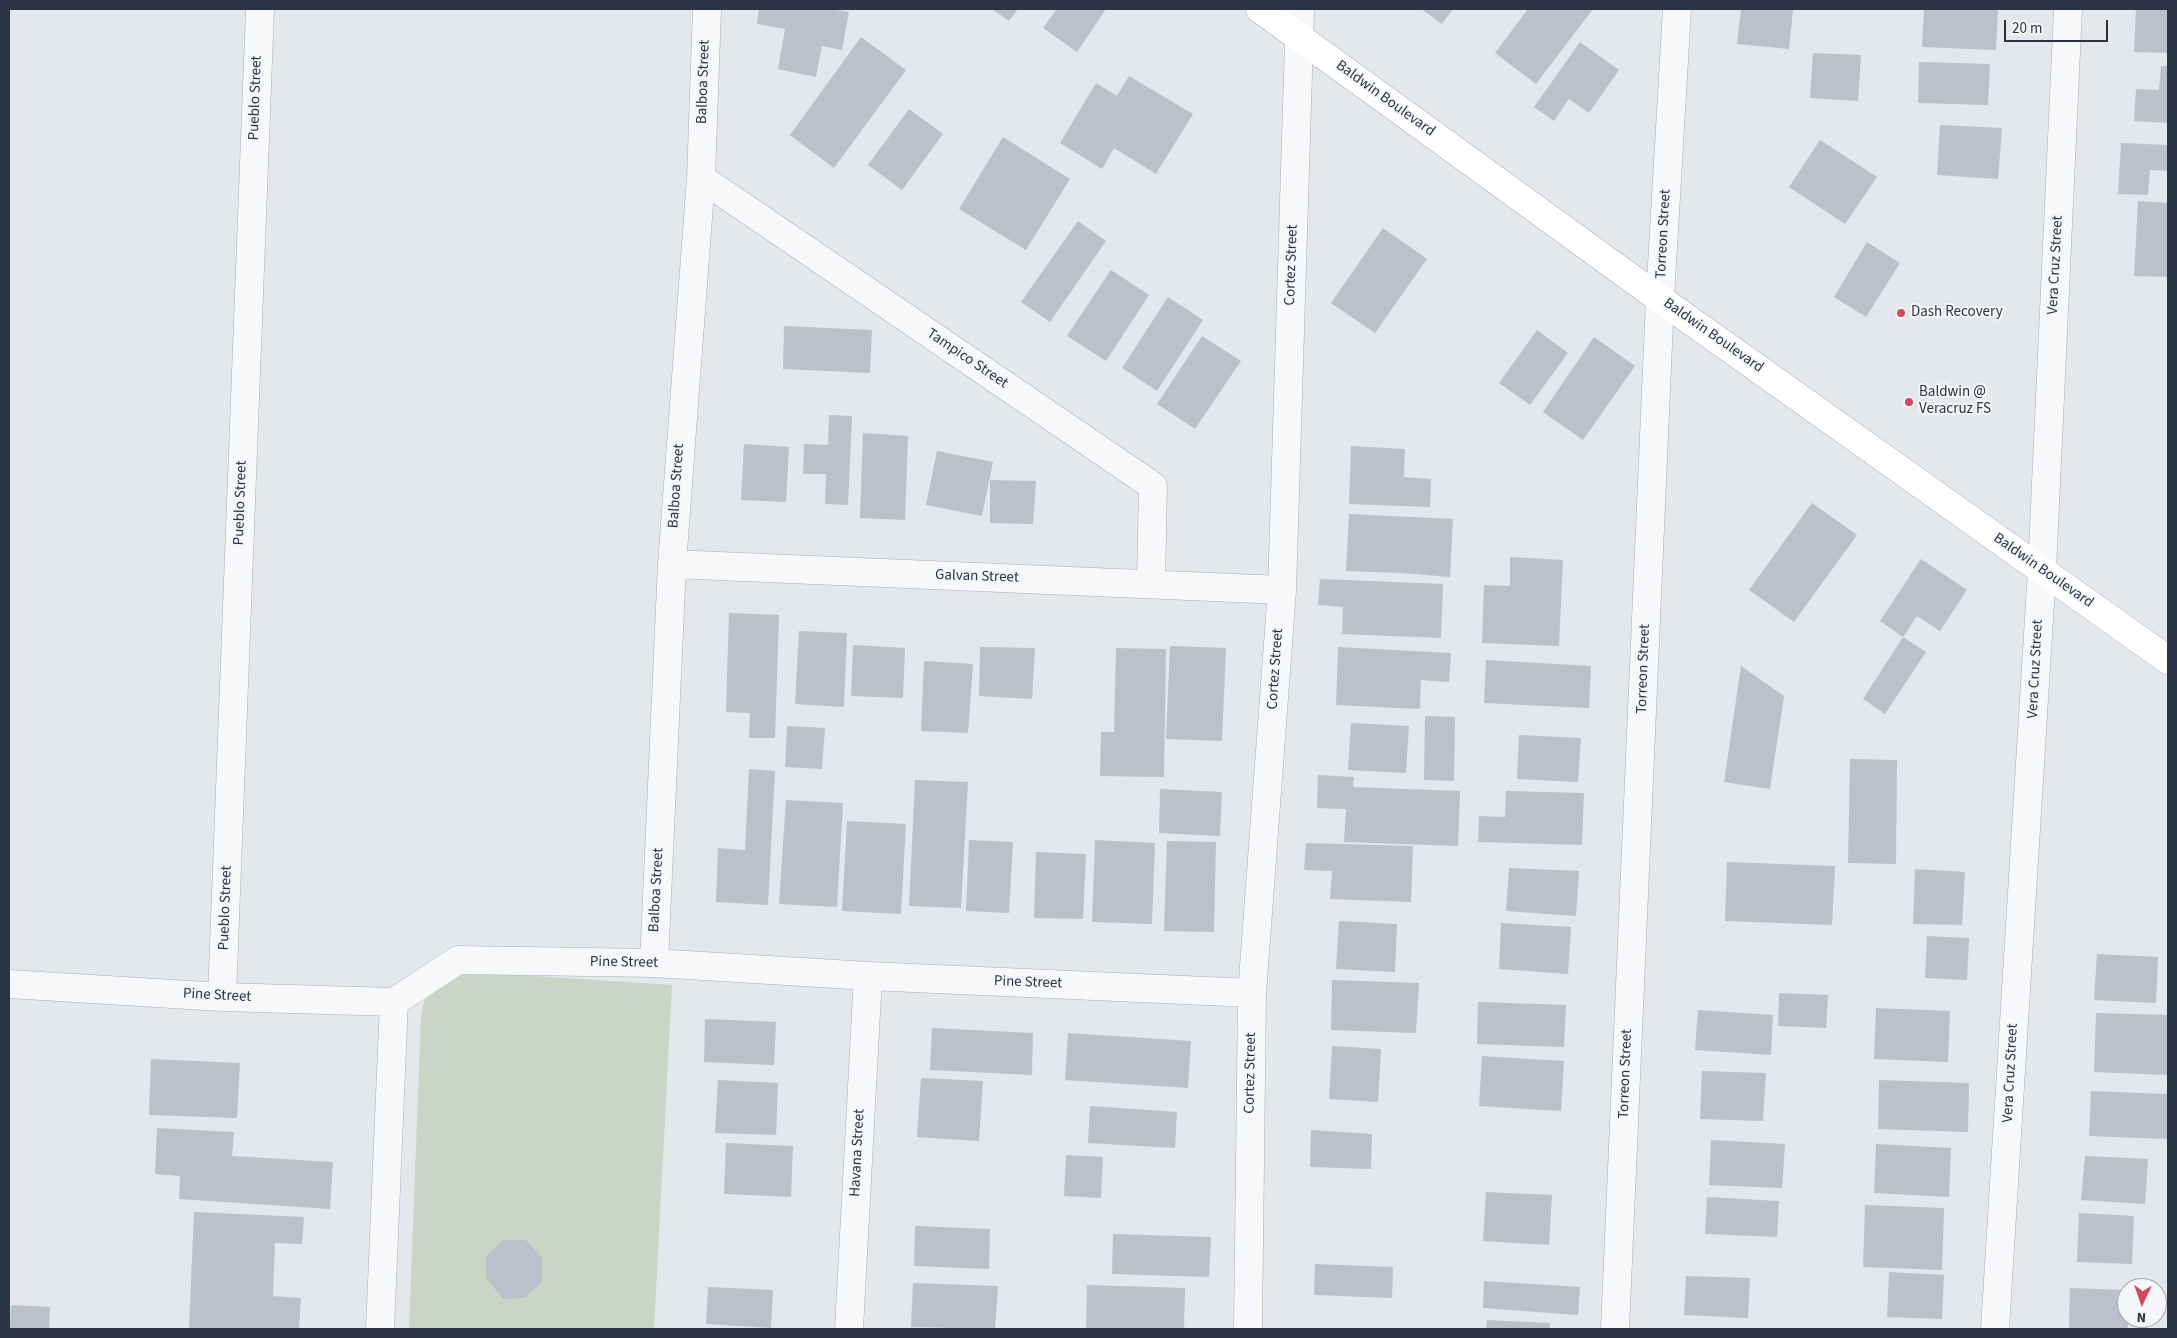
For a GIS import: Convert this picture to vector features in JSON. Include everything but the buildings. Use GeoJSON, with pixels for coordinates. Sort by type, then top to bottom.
{"type":"FeatureCollection","features":[{"type":"Feature","properties":{"kind":"main road","name":"Baldwin Boulevard"},"geometry":{"type":"LineString","coordinates":[[1260,9],[1660,298],[2168,660]]}},
{"type":"Feature","properties":{"kind":"street","name":"Pueblo Street"},"geometry":{"type":"LineString","coordinates":[[222,997],[260,9]]}},
{"type":"Feature","properties":{"kind":"street","name":"Balboa Street"},"geometry":{"type":"LineString","coordinates":[[654,963],[672,564],[701,178],[707,9]]}},
{"type":"Feature","properties":{"kind":"street","name":"Cortez Street"},"geometry":{"type":"LineString","coordinates":[[1248,1329],[1252,993],[1282,590],[1300,9]]}},
{"type":"Feature","properties":{"kind":"street","name":"Torreon Street"},"geometry":{"type":"LineString","coordinates":[[1615,1329],[1660,298],[1677,9]]}},
{"type":"Feature","properties":{"kind":"street","name":"Vera Cruz Street"},"geometry":{"type":"LineString","coordinates":[[1995,1329],[2042,570],[2068,9]]}},
{"type":"Feature","properties":{"kind":"street","name":"Tampico Street"},"geometry":{"type":"LineString","coordinates":[[701,178],[1153,486],[1151,584]]}},
{"type":"Feature","properties":{"kind":"street","name":"Galvan Street"},"geometry":{"type":"LineString","coordinates":[[672,564],[1282,590]]}},
{"type":"Feature","properties":{"kind":"street","name":"Pine Street"},"geometry":{"type":"LineString","coordinates":[[9,984],[222,997],[394,1002],[458,960],[654,963],[868,976],[1252,993]]}},
{"type":"Feature","properties":{"kind":"street","name":"Havana Street"},"geometry":{"type":"LineString","coordinates":[[849,1329],[868,976]]}},
{"type":"Feature","properties":{"kind":"street"},"geometry":{"type":"LineString","coordinates":[[380,1329],[394,1002]]}},
{"type":"Feature","properties":{"kind":"green space"},"geometry":{"type":"Polygon","coordinates":[[[474,972],[672,985],[654,1329],[409,1329],[421,1017],[424,1002],[433,989],[453,977],[474,972]]]}},
{"type":"Feature","properties":{"kind":"place","name":"Dash Recovery"},"geometry":{"type":"Point","coordinates":[1901,313]}},
{"type":"Feature","properties":{"kind":"place","name":"Baldwin @ Veracruz FS"},"geometry":{"type":"Point","coordinates":[1909,402]}}]}
